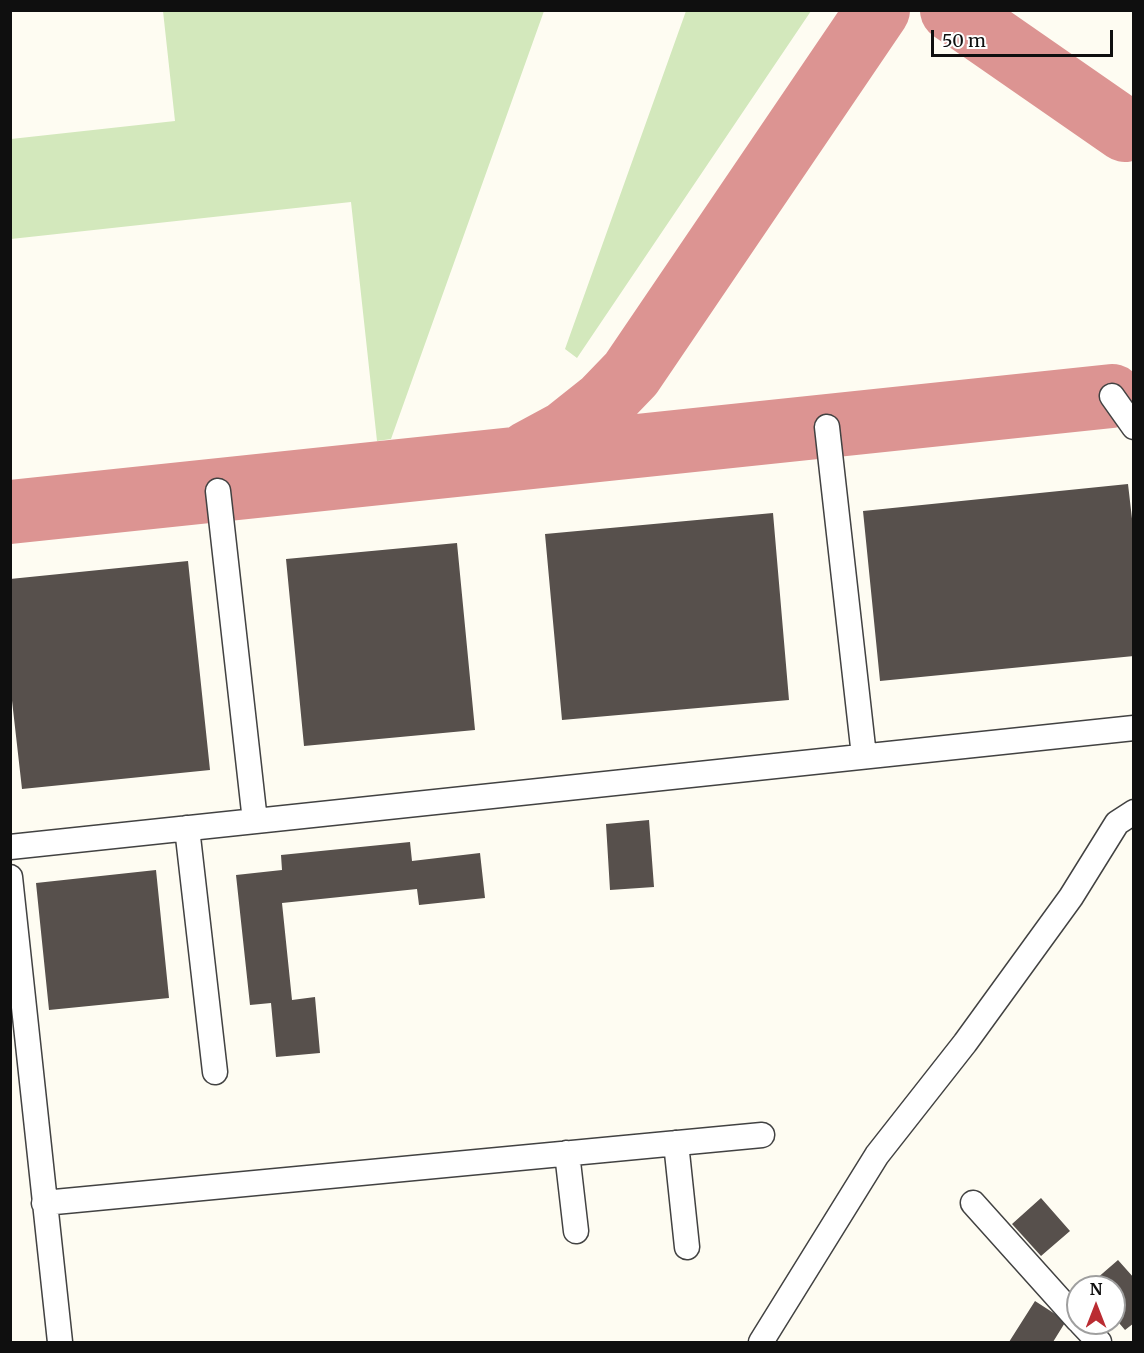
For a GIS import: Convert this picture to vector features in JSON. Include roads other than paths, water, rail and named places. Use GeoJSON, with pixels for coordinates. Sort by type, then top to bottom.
{"type":"FeatureCollection","features":[{"type":"Feature","properties":{"kind":"street"},"geometry":{"type":"LineString","coordinates":[[1112,396],[1134,427]]}},
{"type":"Feature","properties":{"kind":"street"},"geometry":{"type":"LineString","coordinates":[[827,427],[864,756]]}},
{"type":"Feature","properties":{"kind":"street"},"geometry":{"type":"LineString","coordinates":[[218,491],[255,821]]}},
{"type":"Feature","properties":{"kind":"street"},"geometry":{"type":"LineString","coordinates":[[10,847],[1134,728]]}},
{"type":"Feature","properties":{"kind":"street"},"geometry":{"type":"LineString","coordinates":[[761,1342],[877,1155],[965,1043],[1058,915],[1117,823],[1134,812]]}},
{"type":"Feature","properties":{"kind":"street"},"geometry":{"type":"LineString","coordinates":[[187,828],[215,1071]]}},
{"type":"Feature","properties":{"kind":"street"},"geometry":{"type":"LineString","coordinates":[[10,877],[60,1342]]}},
{"type":"Feature","properties":{"kind":"street"},"geometry":{"type":"LineString","coordinates":[[44,1203],[762,1135]]}},
{"type":"Feature","properties":{"kind":"street"},"geometry":{"type":"LineString","coordinates":[[676,1143],[687,1247]]}},
{"type":"Feature","properties":{"kind":"street"},"geometry":{"type":"LineString","coordinates":[[567,1153],[576,1232]]}},
{"type":"Feature","properties":{"kind":"street"},"geometry":{"type":"LineString","coordinates":[[973,1203],[1066,1307]]}}]}
